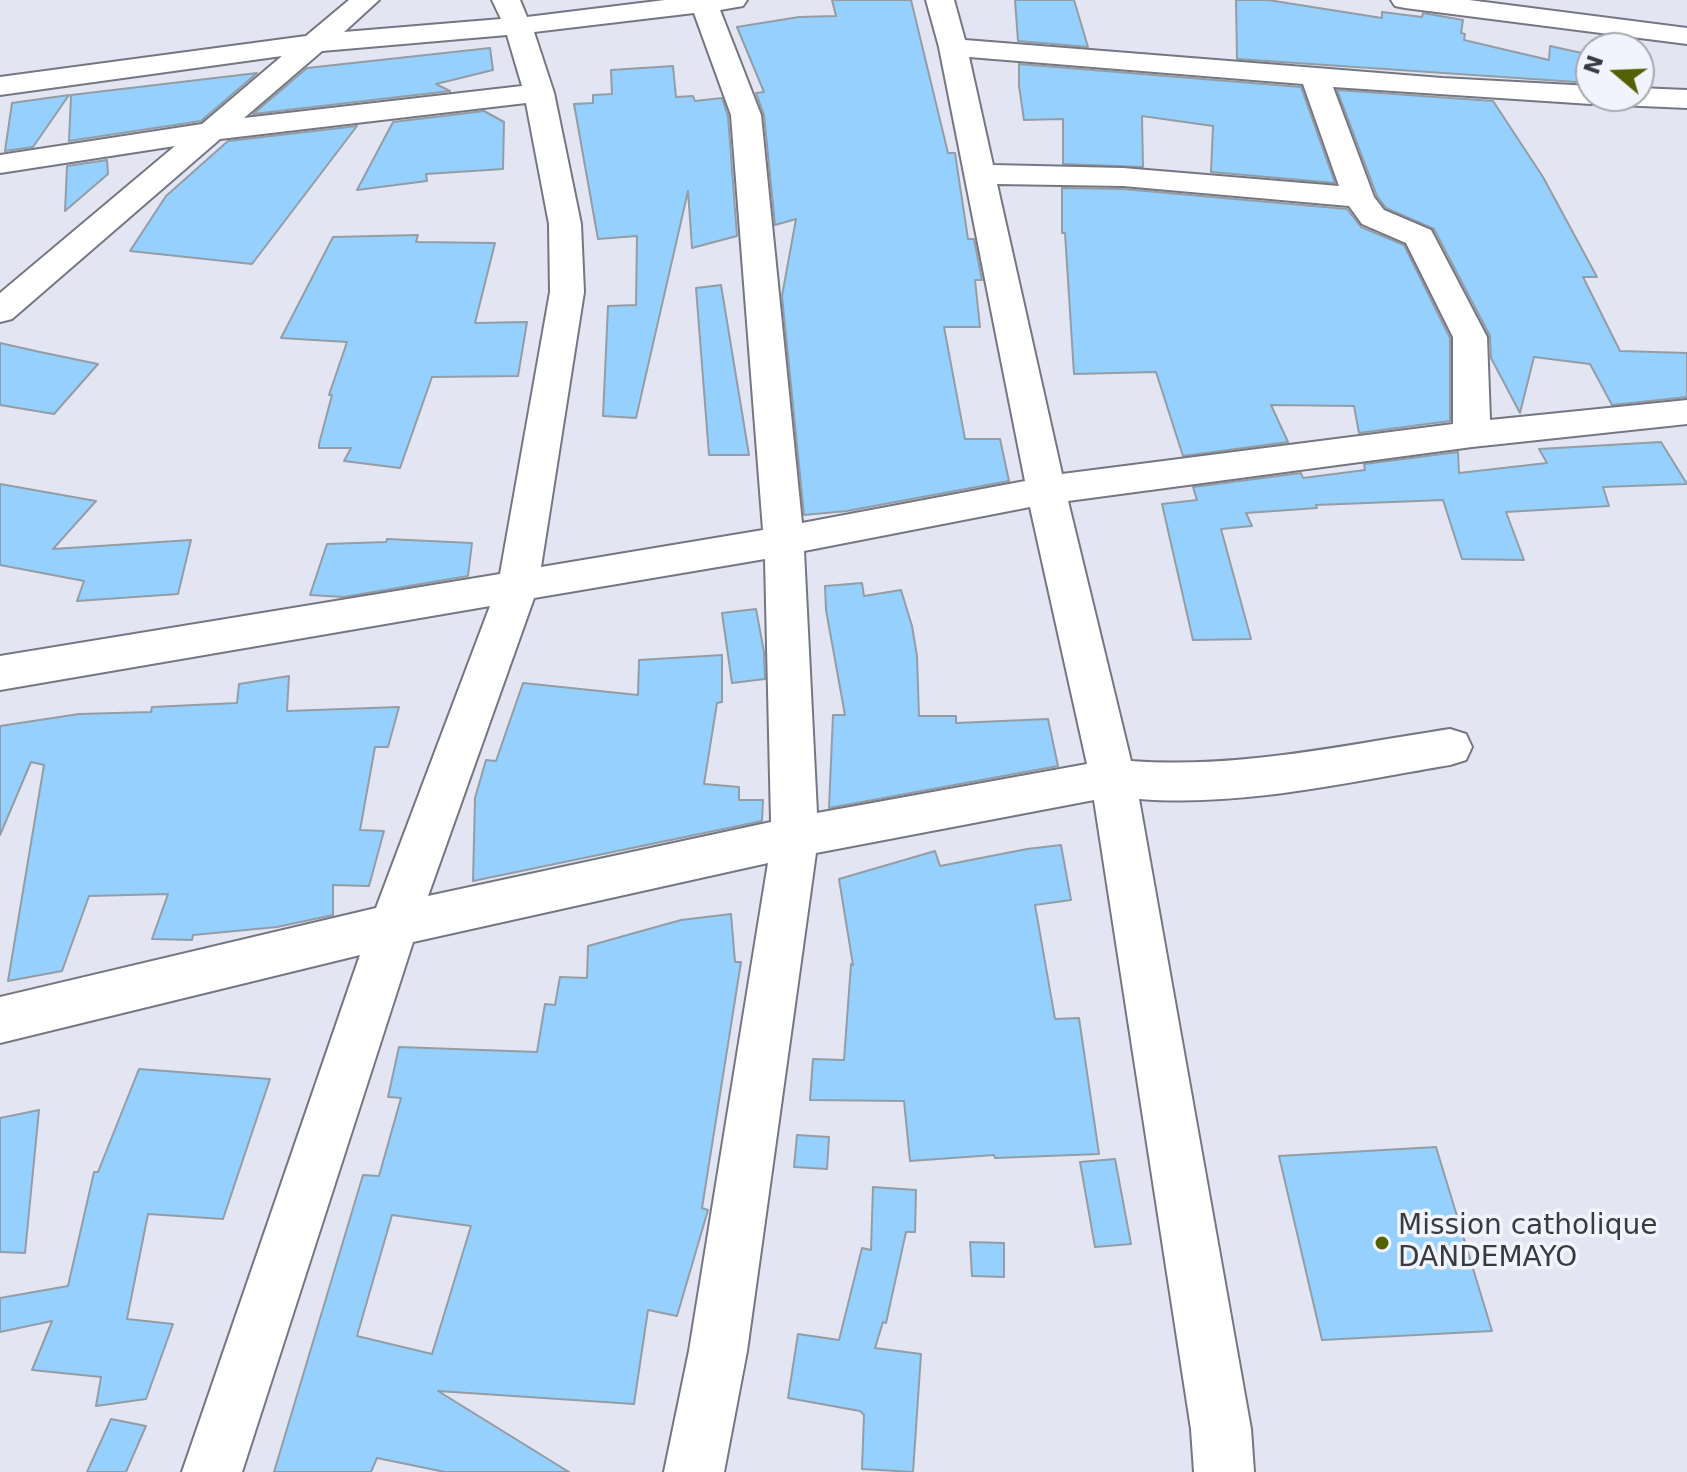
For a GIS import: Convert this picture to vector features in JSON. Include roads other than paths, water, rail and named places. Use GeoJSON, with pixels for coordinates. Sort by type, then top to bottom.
{"type":"FeatureCollection","features":[{"type":"Feature","properties":{"kind":"street"},"geometry":{"type":"LineString","coordinates":[[0,311],[365,0]]}},
{"type":"Feature","properties":{"kind":"street"},"geometry":{"type":"LineString","coordinates":[[940,0],[981,175],[1046,490],[1113,778],[1221,1429],[1224,1472]]}},
{"type":"Feature","properties":{"kind":"street"},"geometry":{"type":"LineString","coordinates":[[1405,0],[1687,36]]}},
{"type":"Feature","properties":{"kind":"street"},"geometry":{"type":"LineString","coordinates":[[0,86],[512,13],[713,1],[746,115],[784,541],[795,837],[718,1351],[694,1472]]}},
{"type":"Feature","properties":{"kind":"street"},"geometry":{"type":"LineString","coordinates":[[212,1472],[394,925],[518,585],[567,292],[565,224],[539,93],[512,13]]}},
{"type":"Feature","properties":{"kind":"street"},"geometry":{"type":"LineString","coordinates":[[953,47],[1315,77],[1575,94]]}},
{"type":"Feature","properties":{"kind":"street"},"geometry":{"type":"LineString","coordinates":[[1315,77],[1359,198],[1373,217],[1419,237],[1470,337],[1472,434]]}},
{"type":"Feature","properties":{"kind":"street"},"geometry":{"type":"LineString","coordinates":[[0,164],[212,131],[539,93]]}},
{"type":"Feature","properties":{"kind":"street"},"geometry":{"type":"LineString","coordinates":[[1655,98],[1687,99]]}},
{"type":"Feature","properties":{"kind":"street"},"geometry":{"type":"LineString","coordinates":[[981,175],[1024,173],[1178,182],[1359,198]]}},
{"type":"Feature","properties":{"kind":"street"},"geometry":{"type":"LineString","coordinates":[[0,673],[784,541],[1046,490],[1472,434],[1687,412]]}},
{"type":"Feature","properties":{"kind":"street"},"geometry":{"type":"LineString","coordinates":[[0,1020],[394,925],[795,837],[1113,778],[1179,783],[1254,778],[1450,747]]}},
{"type":"Feature","properties":{"kind":"place","name":"Mission catholique DANDEMAYO"},"geometry":{"type":"Point","coordinates":[1382,1243]}}]}
